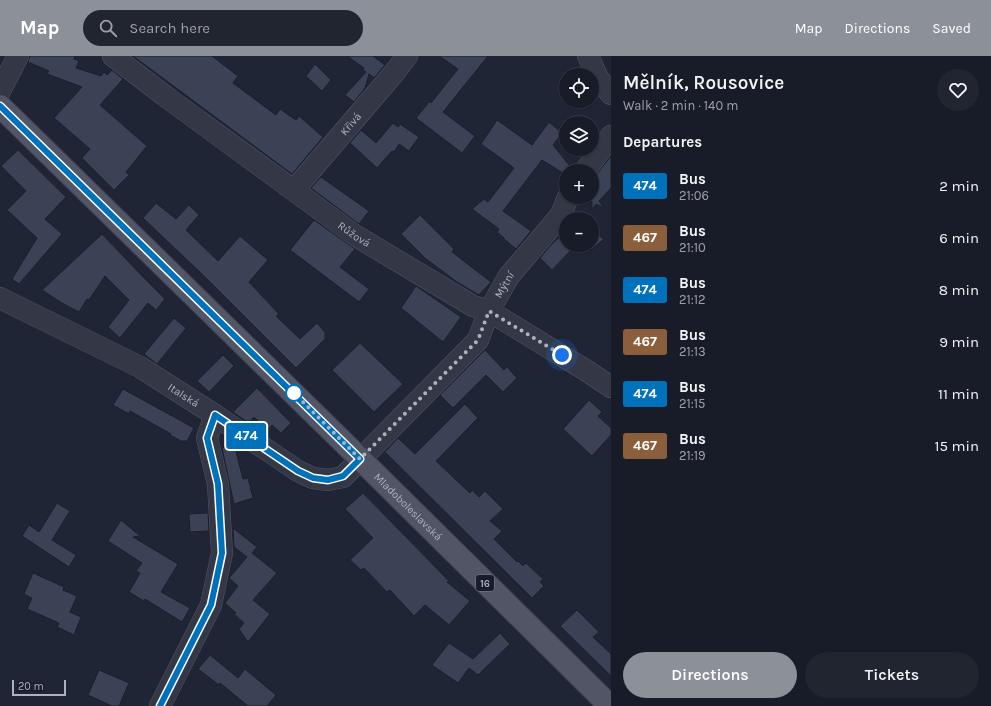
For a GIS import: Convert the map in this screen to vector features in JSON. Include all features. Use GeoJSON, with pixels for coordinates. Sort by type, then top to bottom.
{"type":"FeatureCollection","features":[{"type":"Feature","properties":{"kind":"main road","name":"Mladoboleslavská"},"geometry":{"type":"LineString","coordinates":[[0,106],[18,122],[610,706]]}},
{"type":"Feature","properties":{"kind":"street"},"geometry":{"type":"LineString","coordinates":[[0,91],[18,56]]}},
{"type":"Feature","properties":{"kind":"street","name":"Růžová"},"geometry":{"type":"LineString","coordinates":[[113,56],[356,236],[474,306],[489,311],[611,387]]}},
{"type":"Feature","properties":{"kind":"street","name":"Křivá"},"geometry":{"type":"LineString","coordinates":[[294,190],[394,73],[406,56]]}},
{"type":"Feature","properties":{"kind":"street"},"geometry":{"type":"LineString","coordinates":[[588,56],[598,78],[611,94]]}},
{"type":"Feature","properties":{"kind":"street"},"geometry":{"type":"LineString","coordinates":[[591,164],[611,136]]}},
{"type":"Feature","properties":{"kind":"street","name":"Mýtní"},"geometry":{"type":"LineString","coordinates":[[360,459],[478,340],[489,311],[509,276],[561,215],[565,204]]}},
{"type":"Feature","properties":{"kind":"street","name":"Italská"},"geometry":{"type":"LineString","coordinates":[[0,298],[140,367],[298,471],[313,478],[328,480],[343,476],[360,459]]}},
{"type":"Feature","properties":{"kind":"street"},"geometry":{"type":"LineString","coordinates":[[160,706],[211,605],[222,553],[218,484],[207,438],[215,415]]}},
{"type":"Feature","properties":{"kind":"building"},"geometry":{"type":"Polygon","coordinates":[[[30,56],[75,56],[74,59],[79,61],[76,68],[101,76],[104,72],[107,75],[112,70],[123,79],[100,105],[147,146],[126,172],[129,175],[114,190],[82,158],[90,149],[54,118],[82,87],[47,74],[49,71],[28,62],[30,56]]]}},
{"type":"Feature","properties":{"kind":"building"},"geometry":{"type":"Polygon","coordinates":[[[133,56],[212,56],[238,76],[233,83],[276,115],[280,109],[296,120],[299,116],[323,137],[292,174],[133,56]]]}},
{"type":"Feature","properties":{"kind":"building"},"geometry":{"type":"Polygon","coordinates":[[[347,56],[373,56],[385,65],[374,78],[369,74],[365,88],[354,102],[345,95],[366,72],[363,70],[364,68],[347,56]]]}},
{"type":"Feature","properties":{"kind":"building"},"geometry":{"type":"Polygon","coordinates":[[[439,56],[488,56],[443,112],[475,136],[462,153],[416,118],[430,101],[431,103],[458,69],[439,56]]]}},
{"type":"Feature","properties":{"kind":"building"},"geometry":{"type":"Polygon","coordinates":[[[315,64],[331,80],[322,91],[306,76],[315,64]]]}},
{"type":"Feature","properties":{"kind":"building"},"geometry":{"type":"Polygon","coordinates":[[[497,120],[532,145],[549,122],[559,130],[559,137],[553,145],[559,152],[559,156],[562,156],[568,164],[559,164],[559,171],[542,160],[503,211],[531,231],[516,249],[497,232],[499,229],[472,209],[484,199],[488,202],[514,168],[481,144],[497,120]]]}},
{"type":"Feature","properties":{"kind":"building"},"geometry":{"type":"Polygon","coordinates":[[[393,123],[398,127],[400,124],[419,137],[409,151],[399,144],[394,152],[392,151],[377,168],[350,143],[361,130],[376,143],[393,123]]]}},
{"type":"Feature","properties":{"kind":"building"},"geometry":{"type":"Polygon","coordinates":[[[18,150],[66,197],[45,219],[62,234],[19,284],[12,279],[37,238],[7,210],[26,191],[1,166],[18,150]]]}},
{"type":"Feature","properties":{"kind":"building"},"geometry":{"type":"Polygon","coordinates":[[[611,156],[611,188],[599,201],[599,171],[611,156]]]}},
{"type":"Feature","properties":{"kind":"building"},"geometry":{"type":"Polygon","coordinates":[[[321,177],[369,211],[359,224],[311,188],[321,177]]]}},
{"type":"Feature","properties":{"kind":"building"},"geometry":{"type":"Polygon","coordinates":[[[599,201],[604,208],[596,204],[599,204],[599,201]]]}},
{"type":"Feature","properties":{"kind":"building"},"geometry":{"type":"Polygon","coordinates":[[[156,203],[176,219],[189,205],[199,215],[186,230],[218,261],[240,236],[268,260],[249,282],[279,314],[276,316],[300,339],[317,323],[325,332],[325,339],[296,368],[205,277],[143,218],[156,203]]]}},
{"type":"Feature","properties":{"kind":"building"},"geometry":{"type":"Polygon","coordinates":[[[420,215],[454,249],[452,252],[491,282],[479,295],[457,282],[425,258],[401,234],[420,215]]]}},
{"type":"Feature","properties":{"kind":"building"},"geometry":{"type":"Polygon","coordinates":[[[314,220],[355,249],[340,267],[369,289],[359,302],[290,250],[314,220]]]}},
{"type":"Feature","properties":{"kind":"building"},"geometry":{"type":"Polygon","coordinates":[[[102,234],[165,299],[156,310],[148,303],[120,338],[108,327],[129,300],[105,276],[79,312],[42,290],[102,234]]]}},
{"type":"Feature","properties":{"kind":"building"},"geometry":{"type":"Polygon","coordinates":[[[599,236],[604,239],[599,243],[599,236]]]}},
{"type":"Feature","properties":{"kind":"building"},"geometry":{"type":"Polygon","coordinates":[[[559,238],[559,252],[569,252],[552,270],[540,258],[559,238]]]}},
{"type":"Feature","properties":{"kind":"building"},"geometry":{"type":"Polygon","coordinates":[[[416,286],[461,317],[443,342],[401,308],[416,286]]]}},
{"type":"Feature","properties":{"kind":"building"},"geometry":{"type":"Polygon","coordinates":[[[174,318],[186,328],[157,364],[144,354],[174,318]]]}},
{"type":"Feature","properties":{"kind":"building"},"geometry":{"type":"Polygon","coordinates":[[[360,343],[403,384],[374,412],[332,370],[360,343]]]}},
{"type":"Feature","properties":{"kind":"building"},"geometry":{"type":"Polygon","coordinates":[[[485,350],[504,370],[507,367],[517,378],[503,392],[486,375],[453,408],[440,395],[485,350]]]}},
{"type":"Feature","properties":{"kind":"building"},"geometry":{"type":"Polygon","coordinates":[[[223,355],[234,366],[209,392],[197,381],[223,355]]]}},
{"type":"Feature","properties":{"kind":"building"},"geometry":{"type":"Polygon","coordinates":[[[257,388],[291,423],[281,433],[272,425],[267,430],[254,417],[250,421],[246,421],[233,412],[257,388]]]}},
{"type":"Feature","properties":{"kind":"building"},"geometry":{"type":"Polygon","coordinates":[[[123,389],[194,428],[187,441],[181,441],[130,411],[129,414],[113,405],[123,389]]]}},
{"type":"Feature","properties":{"kind":"building"},"geometry":{"type":"Polygon","coordinates":[[[589,400],[602,412],[598,416],[611,428],[611,435],[592,456],[563,429],[589,400]]]}},
{"type":"Feature","properties":{"kind":"building"},"geometry":{"type":"Polygon","coordinates":[[[465,404],[478,418],[436,461],[470,493],[472,490],[479,497],[485,491],[503,509],[490,521],[502,531],[494,539],[517,562],[518,561],[523,566],[526,563],[543,579],[540,582],[544,586],[532,598],[385,452],[398,438],[415,454],[465,404]]]}},
{"type":"Feature","properties":{"kind":"building"},"geometry":{"type":"Polygon","coordinates":[[[234,444],[243,479],[248,478],[253,498],[234,504],[222,448],[234,444]]]}},
{"type":"Feature","properties":{"kind":"building"},"geometry":{"type":"Polygon","coordinates":[[[363,493],[449,581],[447,582],[470,601],[449,625],[425,605],[414,616],[390,590],[387,592],[364,568],[361,570],[350,560],[373,538],[345,509],[363,493]]]}},
{"type":"Feature","properties":{"kind":"building"},"geometry":{"type":"Polygon","coordinates":[[[57,503],[70,511],[52,540],[76,555],[69,567],[22,536],[29,525],[39,532],[57,503]]]}},
{"type":"Feature","properties":{"kind":"building"},"geometry":{"type":"Polygon","coordinates":[[[208,513],[209,531],[190,532],[189,514],[208,513]]]}},
{"type":"Feature","properties":{"kind":"building"},"geometry":{"type":"Polygon","coordinates":[[[121,520],[140,536],[133,537],[178,564],[161,592],[190,608],[182,622],[145,599],[144,601],[129,592],[140,573],[136,571],[142,563],[108,541],[121,520]]]}},
{"type":"Feature","properties":{"kind":"building"},"geometry":{"type":"Polygon","coordinates":[[[233,528],[257,547],[252,553],[277,573],[253,600],[270,614],[248,642],[239,629],[244,623],[225,603],[238,586],[229,578],[247,557],[234,547],[233,528]]]}},
{"type":"Feature","properties":{"kind":"building"},"geometry":{"type":"Polygon","coordinates":[[[33,573],[64,587],[63,590],[77,596],[70,612],[81,617],[74,635],[57,627],[59,623],[27,609],[32,598],[24,594],[33,573]]]}},
{"type":"Feature","properties":{"kind":"building"},"geometry":{"type":"Polygon","coordinates":[[[577,610],[599,632],[593,637],[611,654],[611,676],[560,626],[577,610]]]}},
{"type":"Feature","properties":{"kind":"building"},"geometry":{"type":"Polygon","coordinates":[[[500,633],[510,644],[478,675],[469,668],[458,683],[432,665],[449,643],[473,659],[500,633]]]}},
{"type":"Feature","properties":{"kind":"building"},"geometry":{"type":"Polygon","coordinates":[[[210,655],[238,678],[245,669],[276,695],[267,706],[248,706],[220,683],[219,685],[198,669],[210,655]]]}},
{"type":"Feature","properties":{"kind":"building"},"geometry":{"type":"Polygon","coordinates":[[[99,670],[129,683],[119,706],[112,706],[88,695],[99,670]]]}},
{"type":"Feature","properties":{"kind":"bus line","name":"474"},"geometry":{"type":"LineString","coordinates":[[0,106],[360,459],[343,476],[328,480],[313,478],[298,471],[215,415],[207,438],[218,484],[222,553],[211,605],[160,706]]}},
{"type":"Feature","properties":{"kind":"route"},"geometry":{"type":"LineString","coordinates":[[294,393],[291,390],[360,459],[478,340],[489,311],[562,355]]}}]}
